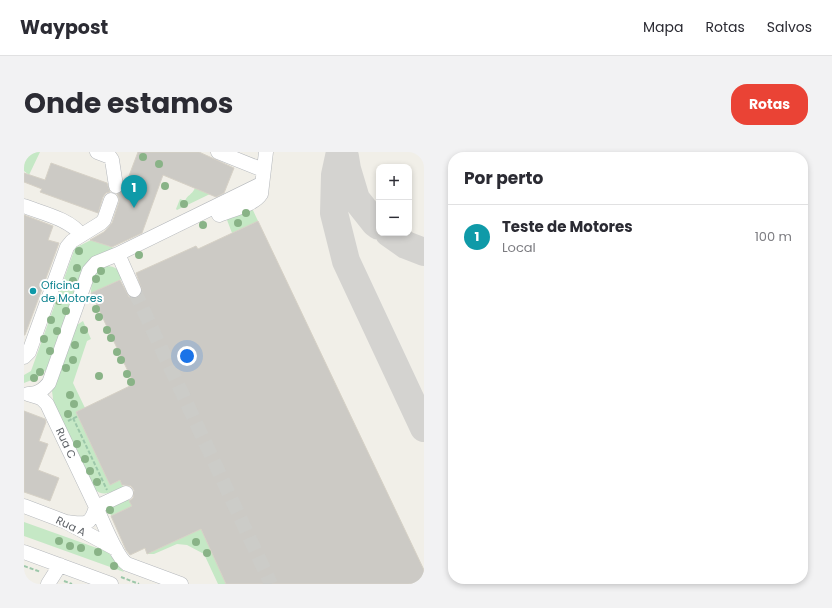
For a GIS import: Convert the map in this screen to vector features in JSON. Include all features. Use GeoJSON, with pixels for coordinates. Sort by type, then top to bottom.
{"type":"FeatureCollection","features":[{"type":"Feature","properties":{"kind":"street"},"geometry":{"type":"LineString","coordinates":[[97,152],[110,157],[112,160],[116,186]]}},
{"type":"Feature","properties":{"kind":"street"},"geometry":{"type":"LineString","coordinates":[[218,152],[263,170]]}},
{"type":"Feature","properties":{"kind":"street"},"geometry":{"type":"LineString","coordinates":[[47,404],[45,393],[89,271],[96,264],[217,211],[239,208],[258,199],[261,194],[266,152]]}},
{"type":"Feature","properties":{"kind":"street"},"geometry":{"type":"LineString","coordinates":[[24,357],[29,352],[67,247],[72,240],[104,220],[111,200]]}},
{"type":"Feature","properties":{"kind":"street"},"geometry":{"type":"LineString","coordinates":[[24,206],[66,222],[77,229],[81,235]]}},
{"type":"Feature","properties":{"kind":"street"},"geometry":{"type":"LineString","coordinates":[[118,254],[134,290]]}},
{"type":"Feature","properties":{"kind":"street"},"geometry":{"type":"LineString","coordinates":[[27,393],[38,394],[49,383]]}},
{"type":"Feature","properties":{"kind":"street"},"geometry":{"type":"LineString","coordinates":[[27,393],[44,400],[47,404]]}},
{"type":"Feature","properties":{"kind":"street","name":"Rua C"},"geometry":{"type":"LineString","coordinates":[[47,404],[116,550]]}},
{"type":"Feature","properties":{"kind":"street"},"geometry":{"type":"LineString","coordinates":[[66,522],[83,523],[89,521],[93,518],[96,507],[126,493]]}},
{"type":"Feature","properties":{"kind":"street","name":"Rua A"},"geometry":{"type":"LineString","coordinates":[[24,506],[66,522],[116,550]]}},
{"type":"Feature","properties":{"kind":"street"},"geometry":{"type":"LineString","coordinates":[[116,550],[122,560],[127,564],[181,584]]}},
{"type":"Feature","properties":{"kind":"street"},"geometry":{"type":"LineString","coordinates":[[24,552],[111,584]]}},
{"type":"Feature","properties":{"kind":"street"},"geometry":{"type":"LineString","coordinates":[[48,584],[60,565]]}},
{"type":"Feature","properties":{"kind":"path"},"geometry":{"type":"LineString","coordinates":[[74,418],[111,500]]}},
{"type":"Feature","properties":{"kind":"green space"},"geometry":{"type":"Polygon","coordinates":[[[24,152],[40,152],[29,175],[24,171],[24,152]]]}},
{"type":"Feature","properties":{"kind":"green space"},"geometry":{"type":"Polygon","coordinates":[[[195,188],[210,194],[177,210],[176,209],[180,199],[185,201],[195,188]]]}},
{"type":"Feature","properties":{"kind":"green space"},"geometry":{"type":"Polygon","coordinates":[[[251,206],[258,221],[232,233],[227,220],[229,214],[251,206]]]}},
{"type":"Feature","properties":{"kind":"green space"},"geometry":{"type":"Polygon","coordinates":[[[91,240],[114,248],[96,257],[46,370],[37,378],[24,383],[24,375],[31,371],[75,248],[91,240]]]}},
{"type":"Feature","properties":{"kind":"green space"},"geometry":{"type":"Polygon","coordinates":[[[106,266],[117,269],[124,278],[91,293],[92,280],[95,273],[106,266]]]}},
{"type":"Feature","properties":{"kind":"green space"},"geometry":{"type":"Polygon","coordinates":[[[83,321],[91,339],[87,341],[73,383],[85,408],[76,412],[110,485],[120,480],[123,487],[112,492],[101,493],[94,489],[54,406],[52,391],[77,325],[83,321]]]}},
{"type":"Feature","properties":{"kind":"green space"},"geometry":{"type":"Polygon","coordinates":[[[128,498],[132,506],[111,516],[109,510],[110,507],[128,498]]]}},
{"type":"Feature","properties":{"kind":"green space"},"geometry":{"type":"Polygon","coordinates":[[[24,522],[108,552],[124,572],[24,536],[24,522]]]}},
{"type":"Feature","properties":{"kind":"green space"},"geometry":{"type":"Polygon","coordinates":[[[201,529],[226,584],[218,584],[204,554],[187,545],[177,544],[154,554],[147,554],[201,529]]]}},
{"type":"Feature","properties":{"kind":"building"},"geometry":{"type":"Polygon","coordinates":[[[138,152],[199,152],[234,168],[224,193],[216,197],[163,175],[142,233],[112,247],[90,240],[104,232],[112,223],[119,202],[117,194],[124,189],[138,152]]]}},
{"type":"Feature","properties":{"kind":"building"},"geometry":{"type":"Polygon","coordinates":[[[51,163],[107,183],[110,192],[106,193],[103,197],[98,213],[40,192],[42,189],[24,182],[24,173],[45,180],[51,163]]]}},
{"type":"Feature","properties":{"kind":"building","name":"Oficina de Motores"},"geometry":{"type":"Polygon","coordinates":[[[24,215],[53,226],[48,240],[59,243],[25,335],[24,335],[24,215]]]}},
{"type":"Feature","properties":{"kind":"building"},"geometry":{"type":"Polygon","coordinates":[[[258,221],[424,570],[424,584],[226,584],[201,529],[147,554],[145,548],[130,555],[126,550],[111,516],[132,506],[129,501],[133,498],[134,490],[131,486],[122,485],[120,480],[110,485],[76,412],[134,384],[91,293],[120,280],[129,297],[137,298],[141,295],[142,290],[136,273],[196,246],[198,249],[258,221]]]}},
{"type":"Feature","properties":{"kind":"building"},"geometry":{"type":"Polygon","coordinates":[[[24,411],[45,419],[46,422],[39,441],[48,444],[38,470],[59,478],[50,501],[24,492],[24,411]]]}},
{"type":"Feature","properties":{"kind":"taxiway"},"geometry":{"type":"LineString","coordinates":[[340,152],[335,175],[334,213],[346,261],[424,428]]}},
{"type":"Feature","properties":{"kind":"taxiway"},"geometry":{"type":"LineString","coordinates":[[345,157],[356,199],[376,224]]}},
{"type":"Feature","properties":{"kind":"taxiway"},"geometry":{"type":"LineString","coordinates":[[393,236],[406,245],[424,252]]}},
{"type":"Feature","properties":{"kind":"tunnel"},"geometry":{"type":"LineString","coordinates":[[134,290],[271,584]]}},
{"type":"Feature","properties":{"kind":"place","name":"Teste de Motores"},"geometry":{"type":"Point","coordinates":[134,208]}},
{"type":"Feature","properties":{"kind":"place","name":"Oficina de Motores"},"geometry":{"type":"Point","coordinates":[33,291]}}]}
